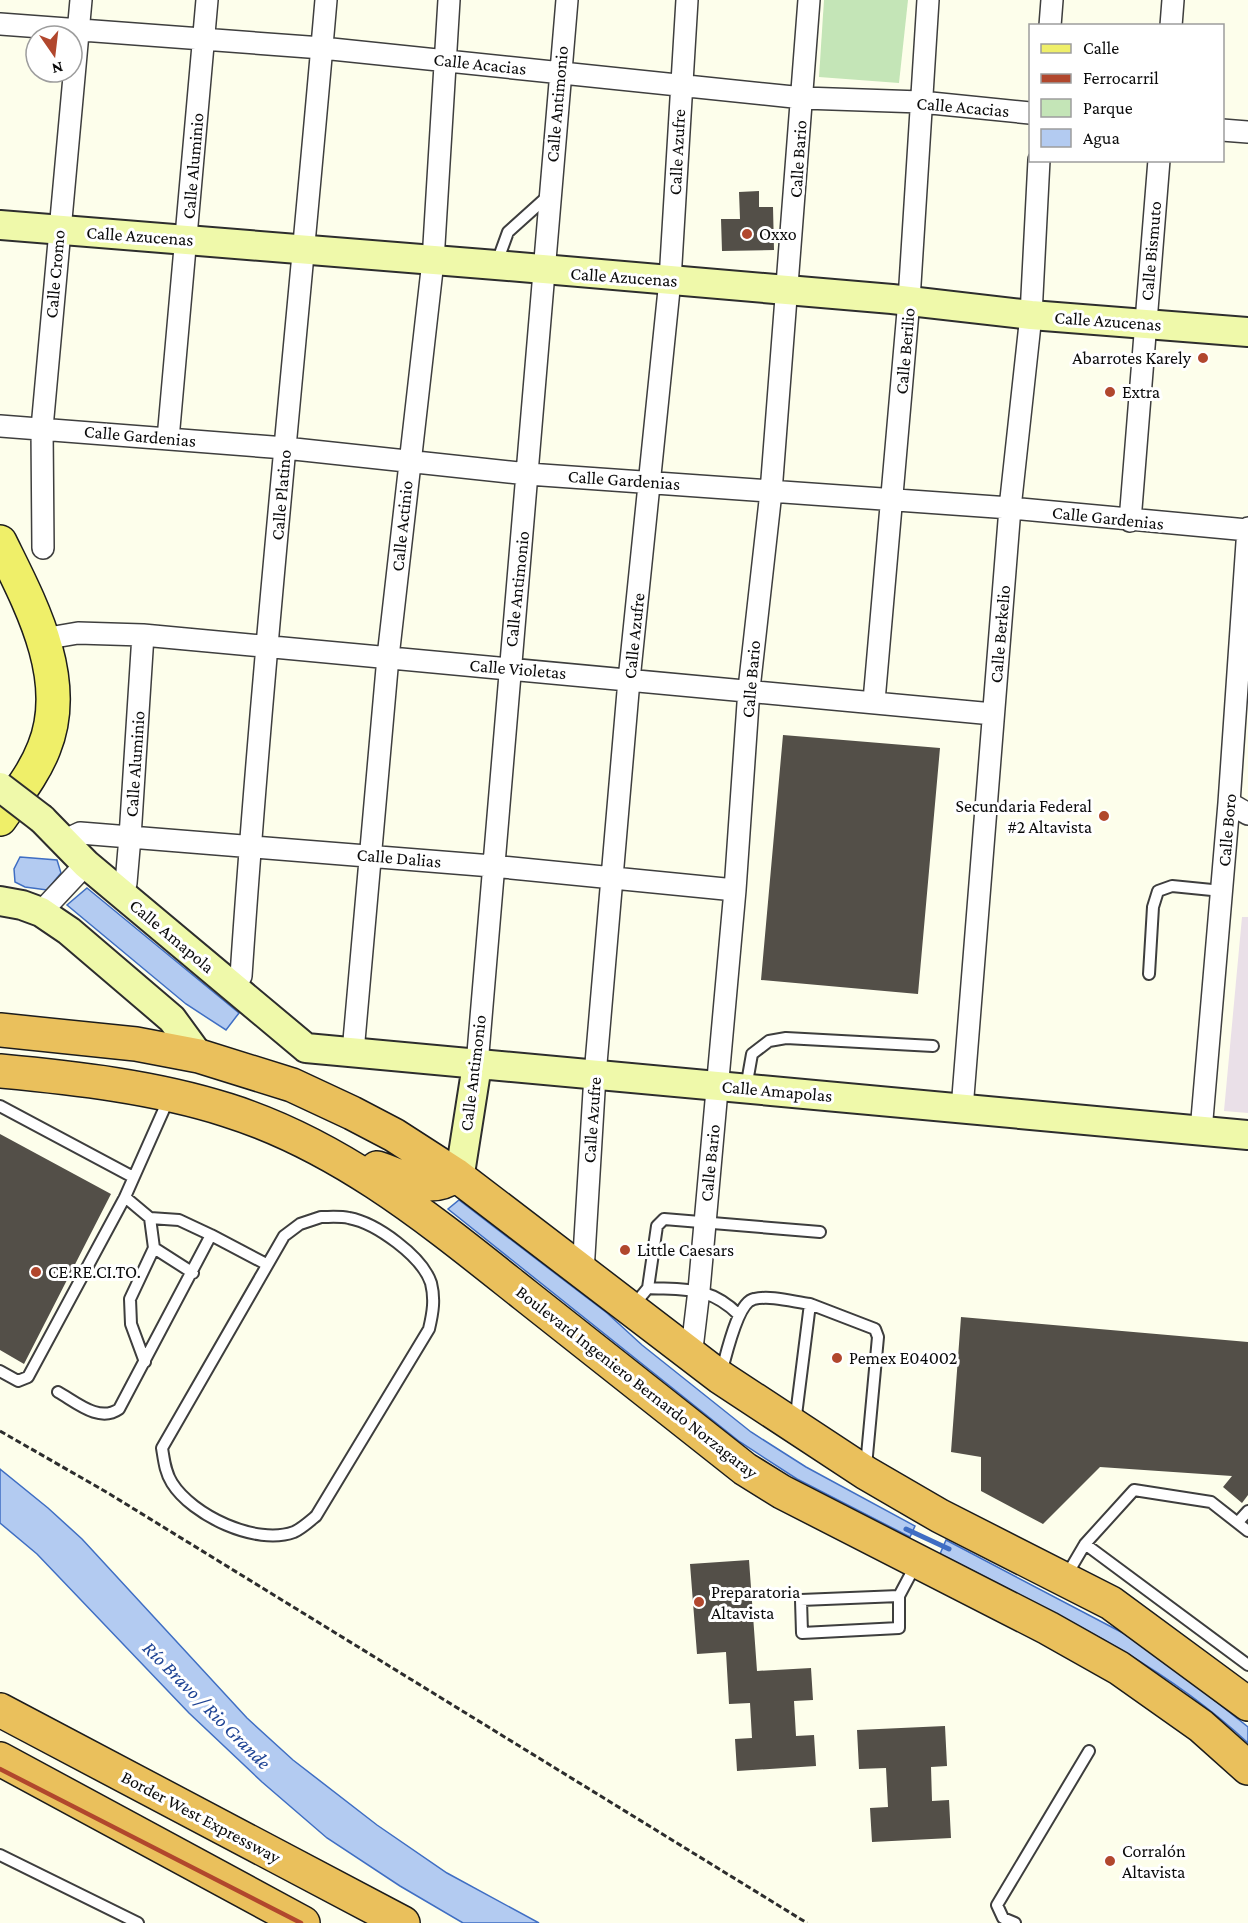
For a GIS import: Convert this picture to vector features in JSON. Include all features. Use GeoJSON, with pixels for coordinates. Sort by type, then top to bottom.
{"type":"FeatureCollection","features":[{"type":"Feature","properties":{"kind":"highway","name":"Boulevard Ingeniero Bernardo Norzagaray"},"geometry":{"type":"LineString","coordinates":[[0,1030],[136,1044],[199,1056],[292,1084],[394,1135],[456,1175],[583,1272],[639,1299],[691,1357],[866,1473],[928,1540],[1048,1628],[1119,1668],[1201,1726],[1248,1768]]}},
{"type":"Feature","properties":{"kind":"highway","name":"Boulevard Ingeniero Bernardo Norzagaray"},"geometry":{"type":"LineString","coordinates":[[0,1071],[170,1095],[228,1110],[268,1126],[348,1166],[416,1209],[745,1469],[782,1492],[928,1540],[1065,1578],[1111,1603],[1248,1704]]}},
{"type":"Feature","properties":{"kind":"highway"},"geometry":{"type":"LineString","coordinates":[[348,1166],[368,1165],[428,1185],[444,1184],[456,1175]]}},
{"type":"Feature","properties":{"kind":"highway","name":"Border West Expressway"},"geometry":{"type":"LineString","coordinates":[[0,1710],[403,1923]]}},
{"type":"Feature","properties":{"kind":"highway"},"geometry":{"type":"LineString","coordinates":[[0,1759],[303,1923]]}},
{"type":"Feature","properties":{"kind":"main road"},"geometry":{"type":"LineString","coordinates":[[0,542],[27,597],[43,639],[51,678],[52,702],[45,748],[26,783],[0,819]]}},
{"type":"Feature","properties":{"kind":"street","name":"Calle Cromo"},"geometry":{"type":"LineString","coordinates":[[79,24],[81,0]]}},
{"type":"Feature","properties":{"kind":"street","name":"Calle Aluminio"},"geometry":{"type":"LineString","coordinates":[[168,439],[207,0]]}},
{"type":"Feature","properties":{"kind":"street","name":"Calle Platino"},"geometry":{"type":"LineString","coordinates":[[233,988],[241,976],[267,647],[326,0]]}},
{"type":"Feature","properties":{"kind":"street","name":"Calle Actinio"},"geometry":{"type":"LineString","coordinates":[[353,1052],[388,657],[433,261],[449,0]]}},
{"type":"Feature","properties":{"kind":"street","name":"Calle Antimonio"},"geometry":{"type":"LineString","coordinates":[[456,1175],[461,1167],[477,1065],[508,668],[528,474],[548,195],[567,0]]}},
{"type":"Feature","properties":{"kind":"street","name":"Calle Azufre"},"geometry":{"type":"LineString","coordinates":[[583,1272],[595,1075],[629,680],[670,280],[687,0]]}},
{"type":"Feature","properties":{"kind":"street","name":"Calle Bario"},"geometry":{"type":"LineString","coordinates":[[691,1357],[704,1221],[732,1087],[735,890],[749,689],[771,492],[809,0]]}},
{"type":"Feature","properties":{"kind":"street","name":"Calle Berilio"},"geometry":{"type":"LineString","coordinates":[[874,701],[909,300],[928,0]]}},
{"type":"Feature","properties":{"kind":"street"},"geometry":{"type":"LineString","coordinates":[[1050,24],[1052,0]]}},
{"type":"Feature","properties":{"kind":"street"},"geometry":{"type":"LineString","coordinates":[[1171,24],[1173,0]]}},
{"type":"Feature","properties":{"kind":"street","name":"Calle Acacias"},"geometry":{"type":"LineString","coordinates":[[0,24],[24,26]]}},
{"type":"Feature","properties":{"kind":"street","name":"Calle Acacias"},"geometry":{"type":"LineString","coordinates":[[84,31],[322,48],[802,98],[921,102],[1029,113]]}},
{"type":"Feature","properties":{"kind":"street","name":"Calle Cromo"},"geometry":{"type":"LineString","coordinates":[[43,548],[42,428],[73,84]]}},
{"type":"Feature","properties":{"kind":"street"},"geometry":{"type":"LineString","coordinates":[[1224,130],[1248,132]]}},
{"type":"Feature","properties":{"kind":"street","name":"Calle Berkelio"},"geometry":{"type":"LineString","coordinates":[[962,1108],[1010,508],[1031,315],[1039,162]]}},
{"type":"Feature","properties":{"kind":"street","name":"Calle Bismuto"},"geometry":{"type":"LineString","coordinates":[[1130,521],[1159,162]]}},
{"type":"Feature","properties":{"kind":"street","name":"Calle Azucenas"},"geometry":{"type":"LineString","coordinates":[[0,225],[909,300],[1031,315],[1248,332]]}},
{"type":"Feature","properties":{"kind":"street","name":"Calle Gardenias"},"geometry":{"type":"LineString","coordinates":[[0,426],[285,448],[528,474],[1010,508],[1130,521],[1248,530]]}},
{"type":"Feature","properties":{"kind":"street","name":"Calle Boro"},"geometry":{"type":"LineString","coordinates":[[1201,1131],[1229,803],[1248,530]]}},
{"type":"Feature","properties":{"kind":"street","name":"Calle Violetas"},"geometry":{"type":"LineString","coordinates":[[43,639],[78,633],[143,635],[749,689],[993,714]]}},
{"type":"Feature","properties":{"kind":"street","name":"Calle Aluminio"},"geometry":{"type":"LineString","coordinates":[[122,893],[126,883],[130,837],[143,635]]}},
{"type":"Feature","properties":{"kind":"street","name":"Calle Amapola"},"geometry":{"type":"LineString","coordinates":[[0,787],[42,819],[63,841],[80,871],[122,893],[306,1048]]}},
{"type":"Feature","properties":{"kind":"street"},"geometry":{"type":"LineString","coordinates":[[1229,803],[1248,814]]}},
{"type":"Feature","properties":{"kind":"street","name":"Calle Dalias"},"geometry":{"type":"LineString","coordinates":[[63,841],[80,833],[492,866],[735,890]]}},
{"type":"Feature","properties":{"kind":"street"},"geometry":{"type":"LineString","coordinates":[[47,906],[80,871]]}},
{"type":"Feature","properties":{"kind":"street"},"geometry":{"type":"LineString","coordinates":[[0,901],[47,906],[69,931],[172,1019],[199,1056]]}},
{"type":"Feature","properties":{"kind":"street"},"geometry":{"type":"LineString","coordinates":[[292,1084],[306,1048]]}},
{"type":"Feature","properties":{"kind":"street","name":"Calle Amapolas"},"geometry":{"type":"LineString","coordinates":[[306,1048],[1248,1136]]}},
{"type":"Feature","properties":{"kind":"lane"},"geometry":{"type":"LineString","coordinates":[[496,265],[508,232],[548,195]]}},
{"type":"Feature","properties":{"kind":"lane"},"geometry":{"type":"LineString","coordinates":[[1149,974],[1153,907],[1158,891],[1172,886],[1222,891]]}},
{"type":"Feature","properties":{"kind":"lane"},"geometry":{"type":"LineString","coordinates":[[732,1087],[752,1054],[769,1041],[786,1038],[933,1046]]}},
{"type":"Feature","properties":{"kind":"lane"},"geometry":{"type":"LineString","coordinates":[[0,1371],[18,1381],[28,1377],[125,1197],[170,1095]]}},
{"type":"Feature","properties":{"kind":"lane"},"geometry":{"type":"LineString","coordinates":[[0,1106],[133,1177]]}},
{"type":"Feature","properties":{"kind":"lane"},"geometry":{"type":"LineString","coordinates":[[125,1197],[150,1218],[179,1220],[266,1263]]}},
{"type":"Feature","properties":{"kind":"lane"},"geometry":{"type":"LineString","coordinates":[[321,1217],[349,1218],[369,1225],[397,1242],[420,1264],[430,1280],[434,1307],[429,1329],[316,1516],[295,1532],[267,1536],[241,1531],[193,1506],[173,1484],[165,1467],[162,1448],[266,1263],[284,1236],[300,1224],[321,1217]]}},
{"type":"Feature","properties":{"kind":"lane"},"geometry":{"type":"LineString","coordinates":[[145,1362],[131,1324],[130,1299],[154,1248],[150,1218]]}},
{"type":"Feature","properties":{"kind":"lane"},"geometry":{"type":"LineString","coordinates":[[738,1315],[723,1300],[699,1290],[639,1299],[657,1226],[664,1219],[820,1232]]}},
{"type":"Feature","properties":{"kind":"lane"},"geometry":{"type":"LineString","coordinates":[[58,1392],[102,1416],[111,1415],[119,1409],[193,1273],[211,1235]]}},
{"type":"Feature","properties":{"kind":"lane"},"geometry":{"type":"LineString","coordinates":[[154,1248],[193,1273]]}},
{"type":"Feature","properties":{"kind":"lane"},"geometry":{"type":"LineString","coordinates":[[720,1377],[738,1315],[746,1303],[756,1298],[810,1304],[875,1329],[878,1337],[866,1473]]}},
{"type":"Feature","properties":{"kind":"lane"},"geometry":{"type":"LineString","coordinates":[[794,1426],[810,1304]]}},
{"type":"Feature","properties":{"kind":"lane"},"geometry":{"type":"LineString","coordinates":[[1065,1578],[1085,1544],[1134,1490],[1211,1502],[1248,1531]]}},
{"type":"Feature","properties":{"kind":"lane"},"geometry":{"type":"LineString","coordinates":[[1238,1522],[1248,1511]]}},
{"type":"Feature","properties":{"kind":"lane"},"geometry":{"type":"LineString","coordinates":[[899,1596],[801,1600],[802,1633],[899,1628],[899,1596],[928,1540]]}},
{"type":"Feature","properties":{"kind":"lane"},"geometry":{"type":"LineString","coordinates":[[1085,1544],[1248,1665]]}},
{"type":"Feature","properties":{"kind":"lane"},"geometry":{"type":"LineString","coordinates":[[1015,1923],[1003,1918],[997,1905],[1089,1751]]}},
{"type":"Feature","properties":{"kind":"lane"},"geometry":{"type":"LineString","coordinates":[[0,1855],[138,1923]]}},
{"type":"Feature","properties":{"kind":"path"},"geometry":{"type":"LineString","coordinates":[[0,1431],[108,1493],[807,1923]]}},
{"type":"Feature","properties":{"kind":"shaded area"},"geometry":{"type":"Polygon","coordinates":[[[1242,917],[1248,917],[1248,1113],[1224,1111],[1242,917]]]}},
{"type":"Feature","properties":{"kind":"green space"},"geometry":{"type":"Polygon","coordinates":[[[824,0],[908,0],[899,83],[819,77],[824,0]]]}},
{"type":"Feature","properties":{"kind":"water"},"geometry":{"type":"Polygon","coordinates":[[[20,857],[57,860],[61,873],[47,890],[25,887],[15,882],[14,869],[20,857]]]}},
{"type":"Feature","properties":{"kind":"water"},"geometry":{"type":"Polygon","coordinates":[[[87,888],[239,1013],[226,1030],[186,1004],[67,905],[87,888]]]}},
{"type":"Feature","properties":{"kind":"water"},"geometry":{"type":"Polygon","coordinates":[[[459,1200],[607,1313],[642,1345],[751,1432],[806,1467],[915,1526],[910,1537],[797,1479],[740,1442],[448,1209],[459,1200]]]}},
{"type":"Feature","properties":{"kind":"water","name":"Río Bravo / Rio Grande"},"geometry":{"type":"Polygon","coordinates":[[[0,1469],[82,1539],[247,1718],[293,1760],[377,1825],[447,1873],[539,1923],[463,1923],[400,1886],[327,1838],[262,1782],[189,1713],[37,1554],[0,1523],[0,1469]]]}},
{"type":"Feature","properties":{"kind":"water"},"geometry":{"type":"Polygon","coordinates":[[[946,1540],[1123,1633],[1169,1664],[1248,1727],[1248,1743],[1214,1713],[1140,1661],[1061,1616],[940,1554],[946,1540]]]}},
{"type":"Feature","properties":{"kind":"building","name":"Oxxo"},"geometry":{"type":"Polygon","coordinates":[[[759,191],[759,207],[773,207],[774,250],[722,251],[721,219],[740,219],[739,192],[759,191]]]}},
{"type":"Feature","properties":{"kind":"building"},"geometry":{"type":"Polygon","coordinates":[[[783,735],[940,748],[918,994],[761,980],[783,735]]]}},
{"type":"Feature","properties":{"kind":"building","name":"CE.RE.CI.TO."},"geometry":{"type":"Polygon","coordinates":[[[0,1134],[111,1194],[24,1364],[0,1350],[0,1134]]]}},
{"type":"Feature","properties":{"kind":"building"},"geometry":{"type":"Polygon","coordinates":[[[961,1317],[1248,1342],[1248,1495],[1242,1503],[1223,1487],[1232,1476],[1100,1467],[1043,1524],[981,1491],[981,1457],[951,1452],[961,1317]]]}},
{"type":"Feature","properties":{"kind":"building"},"geometry":{"type":"Polygon","coordinates":[[[749,1560],[757,1671],[811,1668],[813,1700],[794,1701],[796,1736],[814,1735],[816,1766],[737,1771],[735,1739],[752,1738],[750,1703],[729,1704],[726,1652],[697,1654],[690,1564],[749,1560]]]}},
{"type":"Feature","properties":{"kind":"building"},"geometry":{"type":"Polygon","coordinates":[[[945,1726],[947,1766],[931,1767],[932,1801],[949,1800],[951,1838],[872,1842],[870,1808],[888,1807],[886,1768],[859,1769],[857,1730],[945,1726]]]}},
{"type":"Feature","properties":{"kind":"waterway"},"geometry":{"type":"LineString","coordinates":[[906,1529],[949,1549]]}},
{"type":"Feature","properties":{"kind":"railway"},"geometry":{"type":"LineString","coordinates":[[0,1769],[301,1923]]}},
{"type":"Feature","properties":{"kind":"place","name":"Oxxo"},"geometry":{"type":"Point","coordinates":[747,234]}},
{"type":"Feature","properties":{"kind":"place","name":"Abarrotes Karely"},"geometry":{"type":"Point","coordinates":[1203,358]}},
{"type":"Feature","properties":{"kind":"place","name":"Extra"},"geometry":{"type":"Point","coordinates":[1110,392]}},
{"type":"Feature","properties":{"kind":"place","name":"Secundaria Federal #2 Altavista"},"geometry":{"type":"Point","coordinates":[1104,816]}},
{"type":"Feature","properties":{"kind":"place","name":"Little Caesars"},"geometry":{"type":"Point","coordinates":[625,1250]}},
{"type":"Feature","properties":{"kind":"place","name":"CE.RE.CI.TO."},"geometry":{"type":"Point","coordinates":[36,1272]}},
{"type":"Feature","properties":{"kind":"place","name":"Pemex E04002"},"geometry":{"type":"Point","coordinates":[837,1358]}},
{"type":"Feature","properties":{"kind":"place","name":"Preparatoria Altavista"},"geometry":{"type":"Point","coordinates":[699,1602]}},
{"type":"Feature","properties":{"kind":"place","name":"Corralón Altavista"},"geometry":{"type":"Point","coordinates":[1110,1861]}}]}
